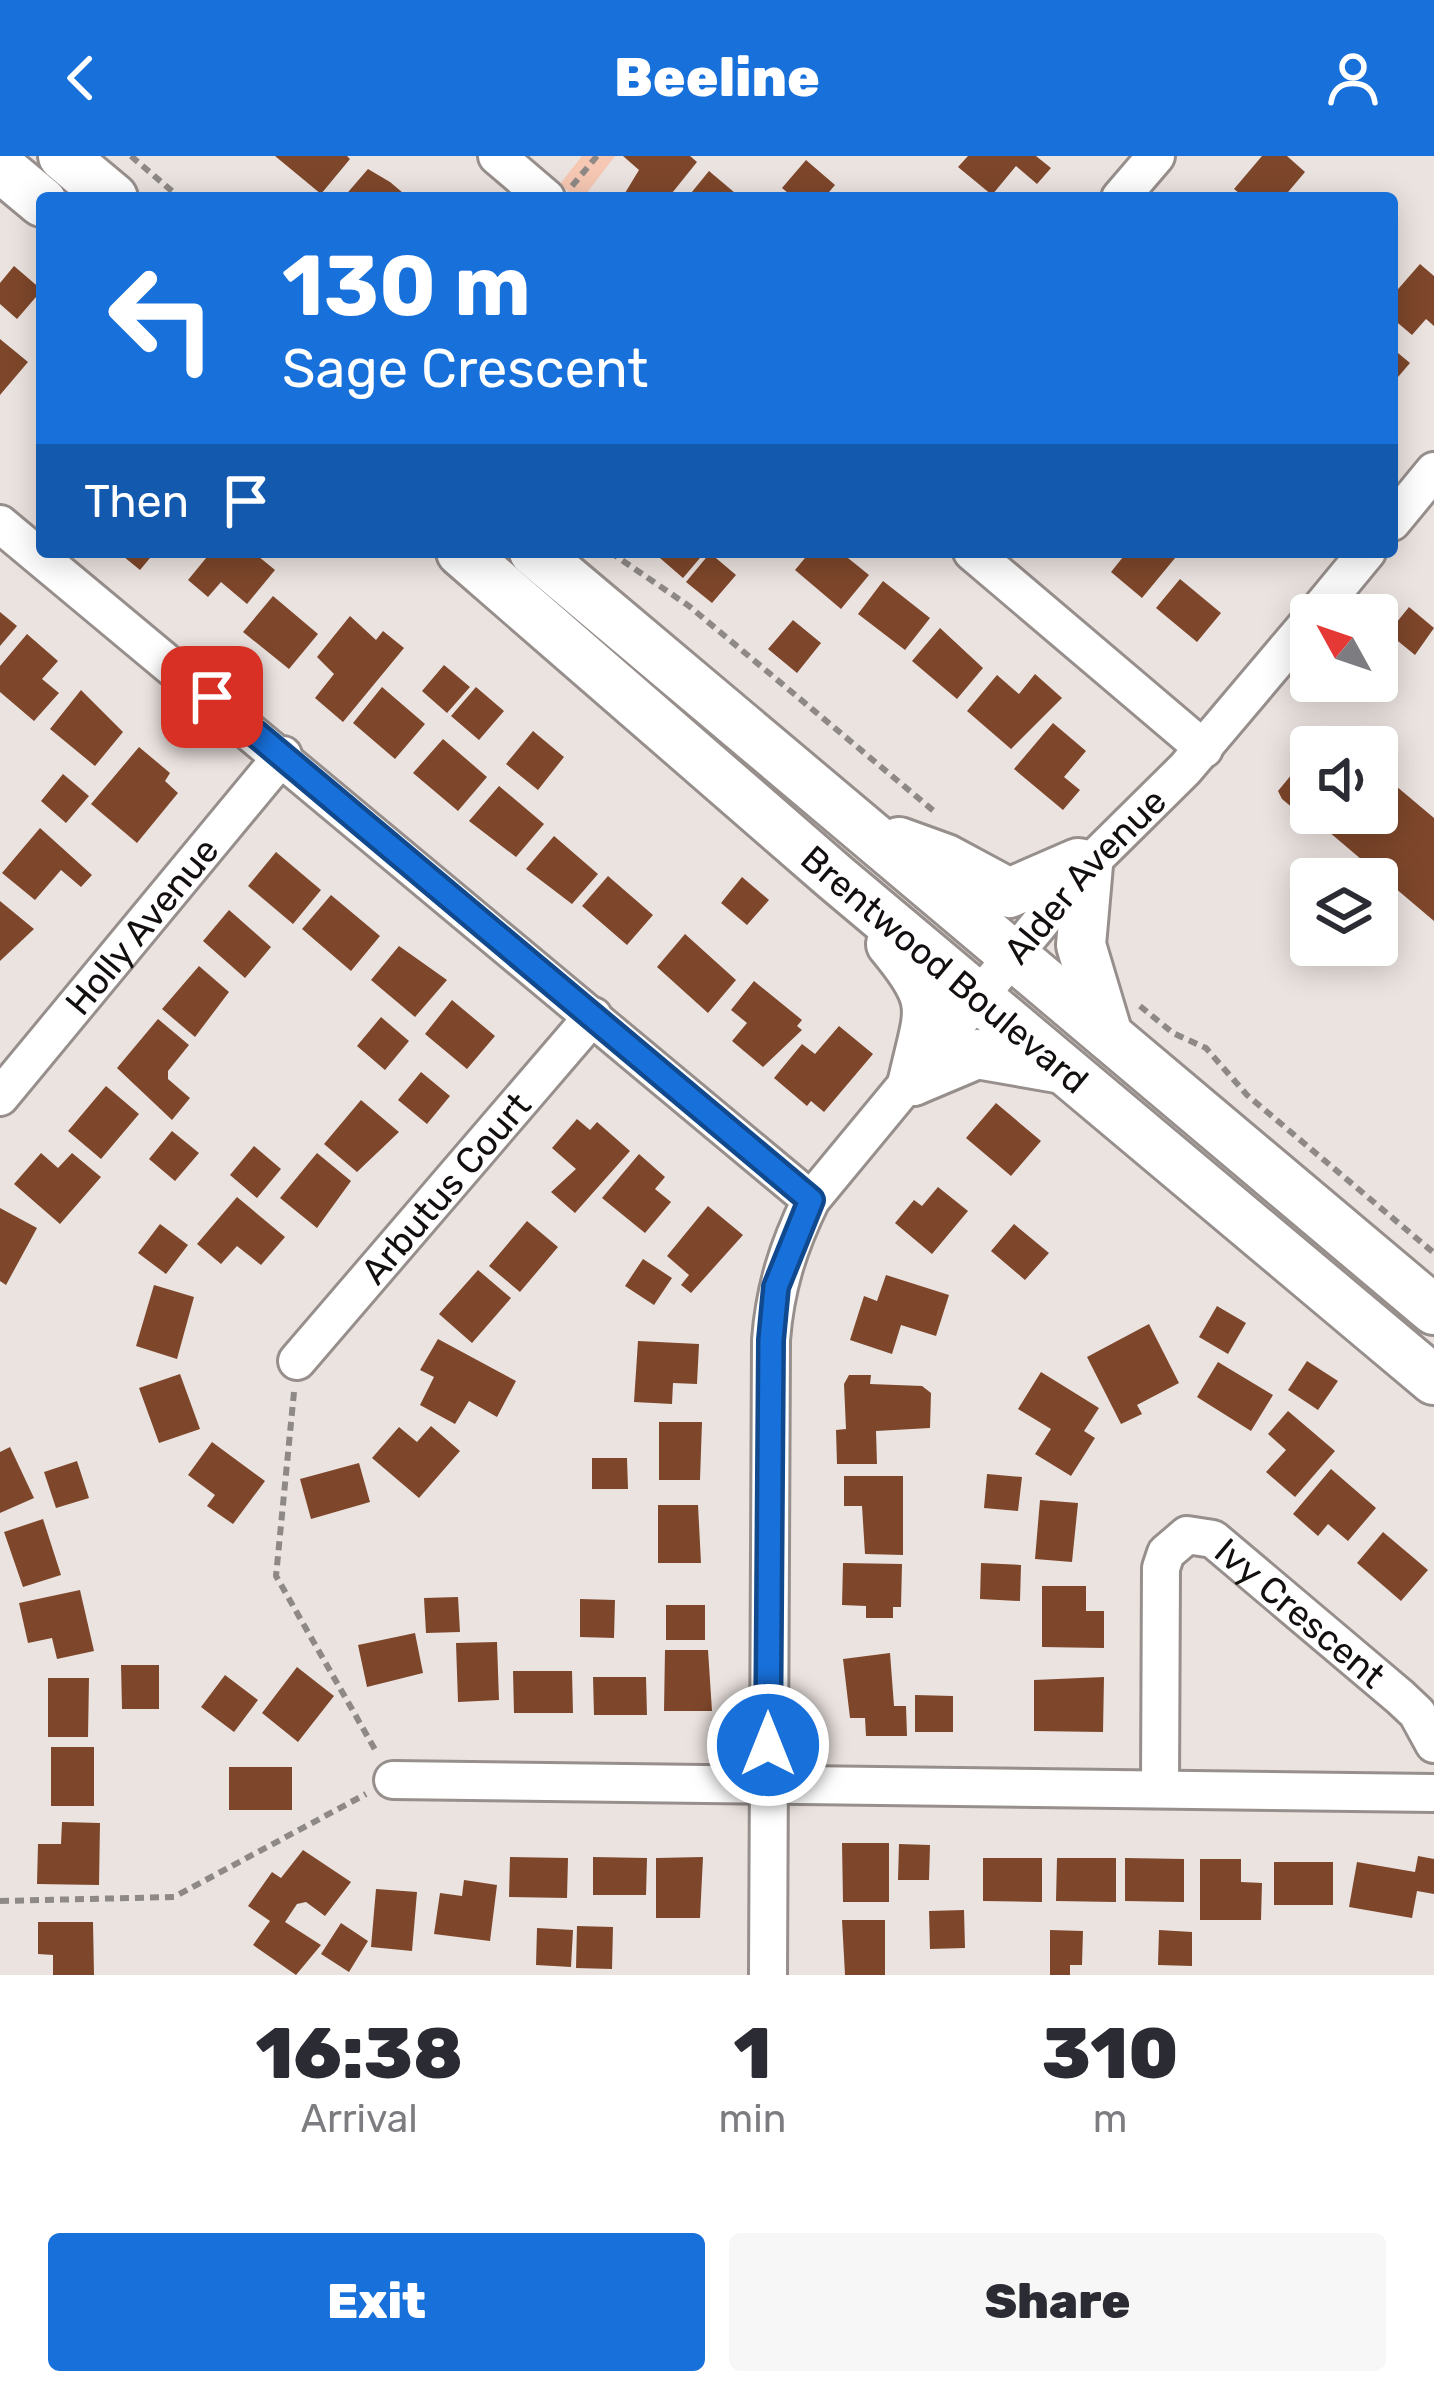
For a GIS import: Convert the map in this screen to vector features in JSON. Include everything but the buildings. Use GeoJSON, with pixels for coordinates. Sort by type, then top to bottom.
{"type":"FeatureCollection","features":[{"type":"Feature","properties":{"kind":"main road"},"geometry":{"type":"LineString","coordinates":[[63,156],[105,192]]}},
{"type":"Feature","properties":{"kind":"main road"},"geometry":{"type":"LineString","coordinates":[[0,167],[36,197]]}},
{"type":"Feature","properties":{"kind":"main road","name":"Brentwood Boulevard"},"geometry":{"type":"LineString","coordinates":[[468,558],[836,878],[1434,1380]]}},
{"type":"Feature","properties":{"kind":"main road","name":"Brentwood Boulevard"},"geometry":{"type":"LineString","coordinates":[[540,558],[1015,957],[1122,1019],[1434,1310]]}},
{"type":"Feature","properties":{"kind":"main road"},"geometry":{"type":"LineString","coordinates":[[866,831],[946,859],[1009,893],[1078,863],[1088,865],[1082,945],[1122,1019]]}},
{"type":"Feature","properties":{"kind":"main road"},"geometry":{"type":"LineString","coordinates":[[836,878],[923,981],[930,1006],[913,1081]]}},
{"type":"Feature","properties":{"kind":"main road"},"geometry":{"type":"LineString","coordinates":[[913,1081],[977,1054],[1065,1070]]}},
{"type":"Feature","properties":{"kind":"street"},"geometry":{"type":"LineString","coordinates":[[497,156],[539,192]]}},
{"type":"Feature","properties":{"kind":"street"},"geometry":{"type":"LineString","coordinates":[[1125,192],[1156,156]]}},
{"type":"Feature","properties":{"kind":"street"},"geometry":{"type":"LineString","coordinates":[[1398,515],[1434,471]]}},
{"type":"Feature","properties":{"kind":"street"},"geometry":{"type":"LineString","coordinates":[[0,524],[36,553]]}},
{"type":"Feature","properties":{"kind":"street"},"geometry":{"type":"LineString","coordinates":[[42,558],[811,1200]]}},
{"type":"Feature","properties":{"kind":"street"},"geometry":{"type":"LineString","coordinates":[[979,558],[1204,749]]}},
{"type":"Feature","properties":{"kind":"street","name":"Alder Avenue"},"geometry":{"type":"LineString","coordinates":[[1332,594],[1362,558]]}},
{"type":"Feature","properties":{"kind":"street","name":"Alder Avenue"},"geometry":{"type":"LineString","coordinates":[[768,1975],[771,1340],[776,1287],[811,1200],[1088,865],[1204,749],[1290,645]]}},
{"type":"Feature","properties":{"kind":"street","name":"Holly Avenue"},"geometry":{"type":"LineString","coordinates":[[0,1097],[283,755]]}},
{"type":"Feature","properties":{"kind":"street","name":"Arbutus Court"},"geometry":{"type":"LineString","coordinates":[[297,1361],[593,1016]]}},
{"type":"Feature","properties":{"kind":"street","name":"Ivy Crescent"},"geometry":{"type":"LineString","coordinates":[[1160,1786],[1161,1568],[1166,1553],[1187,1535],[1213,1539],[1383,1682],[1417,1713],[1434,1744]]}},
{"type":"Feature","properties":{"kind":"street"},"geometry":{"type":"LineString","coordinates":[[393,1780],[1434,1793]]}},
{"type":"Feature","properties":{"kind":"path"},"geometry":{"type":"LineString","coordinates":[[130,156],[173,192]]}},
{"type":"Feature","properties":{"kind":"path"},"geometry":{"type":"LineString","coordinates":[[567,192],[597,156]]}},
{"type":"Feature","properties":{"kind":"path"},"geometry":{"type":"LineString","coordinates":[[619,558],[689,606],[936,813]]}},
{"type":"Feature","properties":{"kind":"path"},"geometry":{"type":"LineString","coordinates":[[1122,1019],[1206,1048],[1247,1095],[1434,1253]]}},
{"type":"Feature","properties":{"kind":"path"},"geometry":{"type":"LineString","coordinates":[[0,1901],[174,1898],[393,1780],[276,1576],[297,1361]]}},
{"type":"Feature","properties":{"kind":"shaded area"},"geometry":{"type":"Polygon","coordinates":[[[582,156],[615,156],[588,192],[569,192],[560,184],[582,156]]]}},
{"type":"Feature","properties":{"kind":"route"},"geometry":{"type":"LineString","coordinates":[[212,697],[811,1200],[789,1245],[776,1287],[771,1340],[768,1745]]}}]}
